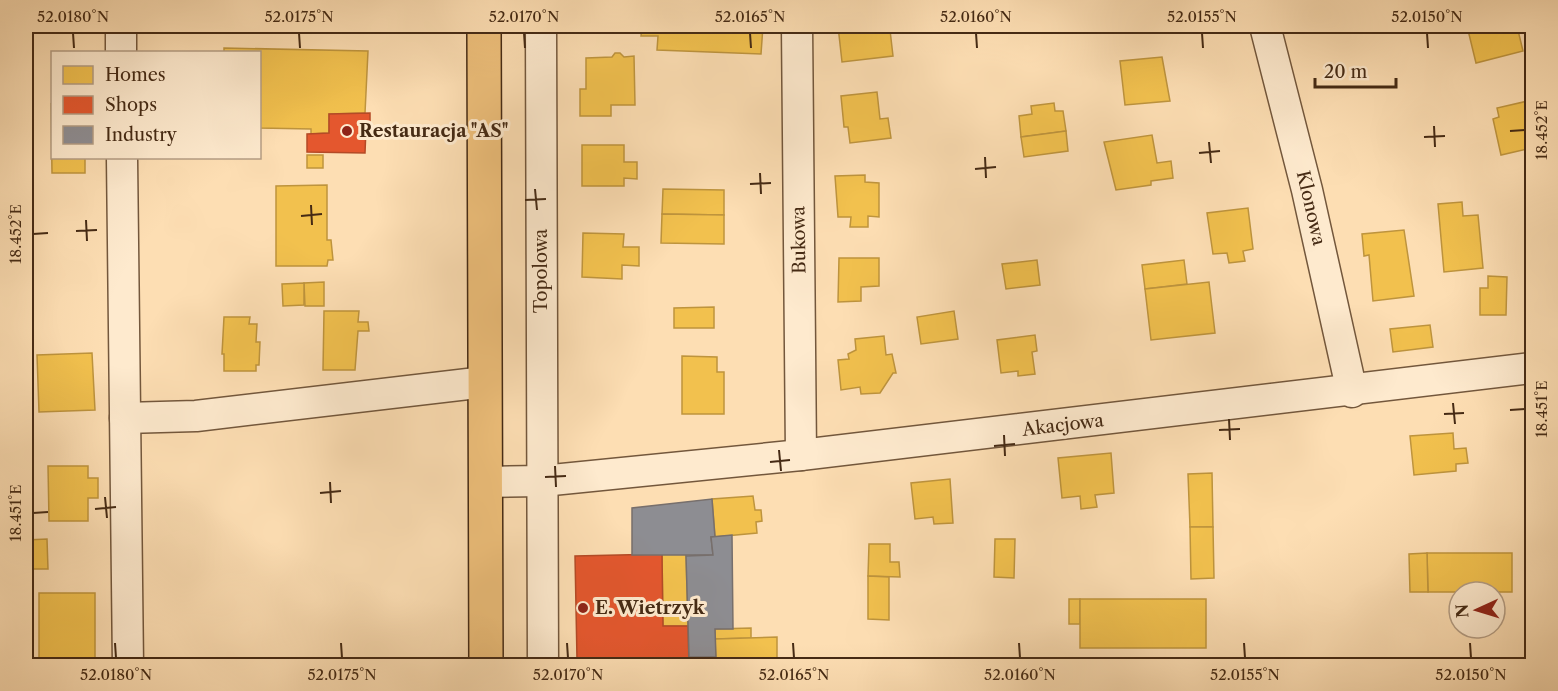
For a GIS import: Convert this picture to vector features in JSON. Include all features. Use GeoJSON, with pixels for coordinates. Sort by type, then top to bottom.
{"type":"FeatureCollection","features":[{"type":"Feature","properties":{"kind":"main road"},"geometry":{"type":"LineString","coordinates":[[484,26],[486,666]]}},
{"type":"Feature","properties":{"kind":"street"},"geometry":{"type":"LineString","coordinates":[[121,26],[121,51]]}},
{"type":"Feature","properties":{"kind":"street","name":"Topolowa"},"geometry":{"type":"LineString","coordinates":[[541,26],[543,666]]}},
{"type":"Feature","properties":{"kind":"street","name":"Bukowa"},"geometry":{"type":"LineString","coordinates":[[797,26],[801,455]]}},
{"type":"Feature","properties":{"kind":"street","name":"Klonowa"},"geometry":{"type":"LineString","coordinates":[[1265,26],[1307,190],[1352,392]]}},
{"type":"Feature","properties":{"kind":"street"},"geometry":{"type":"LineString","coordinates":[[122,159],[128,666]]}},
{"type":"Feature","properties":{"kind":"street","name":"Akacjowa"},"geometry":{"type":"LineString","coordinates":[[486,483],[542,481],[801,455],[1352,392],[1533,368]]}},
{"type":"Feature","properties":{"kind":"street"},"geometry":{"type":"LineString","coordinates":[[125,418],[196,416],[485,382]]}},
{"type":"Feature","properties":{"kind":"building: Homes"},"geometry":{"type":"Polygon","coordinates":[[[307,26],[324,26],[324,32],[308,32],[307,26]]]}},
{"type":"Feature","properties":{"kind":"building: Homes"},"geometry":{"type":"Polygon","coordinates":[[[324,26],[375,26],[375,30],[324,29],[324,26]]]}},
{"type":"Feature","properties":{"kind":"building: Homes"},"geometry":{"type":"Polygon","coordinates":[[[642,26],[763,26],[761,54],[657,50],[658,36],[641,36],[642,26]]]}},
{"type":"Feature","properties":{"kind":"building: Homes"},"geometry":{"type":"Polygon","coordinates":[[[838,26],[886,26],[887,30],[890,30],[893,56],[842,62],[838,26]]]}},
{"type":"Feature","properties":{"kind":"building: Homes"},"geometry":{"type":"Polygon","coordinates":[[[1467,26],[1517,26],[1523,51],[1476,63],[1467,26]]]}},
{"type":"Feature","properties":{"kind":"building: Homes"},"geometry":{"type":"Polygon","coordinates":[[[224,48],[368,51],[365,113],[329,114],[329,133],[311,134],[311,129],[261,128],[261,51],[224,51],[224,48]]]}},
{"type":"Feature","properties":{"kind":"building: Homes"},"geometry":{"type":"Polygon","coordinates":[[[615,53],[620,53],[624,57],[634,56],[635,105],[611,105],[611,116],[580,116],[580,89],[586,89],[586,58],[612,57],[615,53]]]}},
{"type":"Feature","properties":{"kind":"building: Homes"},"geometry":{"type":"Polygon","coordinates":[[[1162,57],[1170,101],[1125,105],[1120,61],[1162,57]]]}},
{"type":"Feature","properties":{"kind":"building: Homes"},"geometry":{"type":"Polygon","coordinates":[[[877,92],[880,119],[888,118],[891,138],[850,143],[848,127],[844,127],[841,96],[877,92]]]}},
{"type":"Feature","properties":{"kind":"building: Homes"},"geometry":{"type":"Polygon","coordinates":[[[1532,100],[1532,148],[1501,155],[1493,119],[1499,117],[1497,108],[1532,100]]]}},
{"type":"Feature","properties":{"kind":"building: Homes"},"geometry":{"type":"Polygon","coordinates":[[[1054,103],[1055,111],[1063,111],[1066,131],[1021,137],[1019,116],[1032,114],[1031,106],[1054,103]]]}},
{"type":"Feature","properties":{"kind":"building: Homes"},"geometry":{"type":"Polygon","coordinates":[[[1066,131],[1068,151],[1024,157],[1021,137],[1066,131]]]}},
{"type":"Feature","properties":{"kind":"building: Homes"},"geometry":{"type":"Polygon","coordinates":[[[1152,135],[1157,163],[1171,161],[1173,178],[1151,181],[1151,185],[1116,190],[1104,142],[1152,135]]]}},
{"type":"Feature","properties":{"kind":"building: Homes"},"geometry":{"type":"Polygon","coordinates":[[[582,145],[624,145],[624,162],[637,162],[637,179],[624,178],[624,186],[582,186],[582,145]]]}},
{"type":"Feature","properties":{"kind":"building: Homes"},"geometry":{"type":"Polygon","coordinates":[[[307,155],[323,155],[323,168],[307,168],[307,155]]]}},
{"type":"Feature","properties":{"kind":"building: Homes"},"geometry":{"type":"Polygon","coordinates":[[[52,159],[85,159],[85,173],[52,173],[52,159]]]}},
{"type":"Feature","properties":{"kind":"building: Homes"},"geometry":{"type":"Polygon","coordinates":[[[865,175],[865,182],[879,183],[879,217],[868,216],[868,227],[850,227],[851,217],[838,217],[835,176],[865,175]]]}},
{"type":"Feature","properties":{"kind":"building: Homes"},"geometry":{"type":"Polygon","coordinates":[[[1527,183],[1532,183],[1532,211],[1528,211],[1527,183]]]}},
{"type":"Feature","properties":{"kind":"building: Homes"},"geometry":{"type":"Polygon","coordinates":[[[327,185],[327,240],[331,240],[333,260],[328,260],[327,266],[276,266],[276,186],[327,185]]]}},
{"type":"Feature","properties":{"kind":"building: Homes"},"geometry":{"type":"Polygon","coordinates":[[[663,189],[724,190],[724,215],[662,214],[663,189]]]}},
{"type":"Feature","properties":{"kind":"building: Homes"},"geometry":{"type":"Polygon","coordinates":[[[1462,202],[1463,216],[1478,215],[1483,268],[1444,272],[1438,204],[1462,202]]]}},
{"type":"Feature","properties":{"kind":"building: Homes"},"geometry":{"type":"Polygon","coordinates":[[[1248,208],[1253,249],[1243,251],[1245,261],[1229,263],[1227,253],[1213,254],[1207,213],[1248,208]]]}},
{"type":"Feature","properties":{"kind":"building: Homes"},"geometry":{"type":"Polygon","coordinates":[[[662,214],[724,215],[724,244],[661,243],[662,214]]]}},
{"type":"Feature","properties":{"kind":"building: Homes"},"geometry":{"type":"Polygon","coordinates":[[[1404,230],[1414,296],[1373,301],[1369,255],[1364,256],[1362,234],[1404,230]]]}},
{"type":"Feature","properties":{"kind":"building: Homes"},"geometry":{"type":"Polygon","coordinates":[[[583,233],[624,234],[623,247],[639,247],[639,266],[622,265],[622,279],[582,277],[583,233]]]}},
{"type":"Feature","properties":{"kind":"building: Homes"},"geometry":{"type":"Polygon","coordinates":[[[839,258],[879,258],[879,286],[861,287],[861,301],[838,302],[839,258]]]}},
{"type":"Feature","properties":{"kind":"building: Homes"},"geometry":{"type":"Polygon","coordinates":[[[1037,260],[1040,285],[1006,289],[1002,264],[1037,260]]]}},
{"type":"Feature","properties":{"kind":"building: Homes"},"geometry":{"type":"Polygon","coordinates":[[[1184,260],[1187,284],[1145,289],[1142,265],[1184,260]]]}},
{"type":"Feature","properties":{"kind":"building: Homes"},"geometry":{"type":"Polygon","coordinates":[[[1488,276],[1507,277],[1506,315],[1480,315],[1480,288],[1488,288],[1488,276]]]}},
{"type":"Feature","properties":{"kind":"building: Homes"},"geometry":{"type":"Polygon","coordinates":[[[324,282],[324,306],[305,306],[304,283],[324,282]]]}},
{"type":"Feature","properties":{"kind":"building: Homes"},"geometry":{"type":"Polygon","coordinates":[[[1209,282],[1215,333],[1151,340],[1145,289],[1209,282]]]}},
{"type":"Feature","properties":{"kind":"building: Homes"},"geometry":{"type":"Polygon","coordinates":[[[304,283],[304,305],[283,306],[282,284],[304,283]]]}},
{"type":"Feature","properties":{"kind":"building: Homes"},"geometry":{"type":"Polygon","coordinates":[[[714,307],[714,328],[674,328],[674,308],[714,307]]]}},
{"type":"Feature","properties":{"kind":"building: Homes"},"geometry":{"type":"Polygon","coordinates":[[[324,311],[359,311],[358,322],[368,322],[369,331],[358,331],[355,370],[323,370],[324,311]]]}},
{"type":"Feature","properties":{"kind":"building: Homes"},"geometry":{"type":"Polygon","coordinates":[[[954,311],[958,339],[921,344],[917,317],[954,311]]]}},
{"type":"Feature","properties":{"kind":"building: Homes"},"geometry":{"type":"Polygon","coordinates":[[[224,317],[250,317],[249,324],[257,324],[256,342],[260,342],[259,365],[256,365],[256,371],[224,371],[224,354],[222,354],[224,317]]]}},
{"type":"Feature","properties":{"kind":"building: Homes"},"geometry":{"type":"Polygon","coordinates":[[[1430,325],[1433,347],[1393,352],[1390,329],[1430,325]]]}},
{"type":"Feature","properties":{"kind":"building: Homes"},"geometry":{"type":"Polygon","coordinates":[[[1035,335],[1037,351],[1032,352],[1035,374],[1018,376],[1018,371],[1001,373],[997,340],[1035,335]]]}},
{"type":"Feature","properties":{"kind":"building: Homes"},"geometry":{"type":"Polygon","coordinates":[[[884,336],[886,355],[892,354],[896,373],[893,373],[880,393],[861,394],[860,387],[841,390],[838,360],[849,359],[848,354],[856,350],[855,339],[884,336]]]}},
{"type":"Feature","properties":{"kind":"building: Homes"},"geometry":{"type":"Polygon","coordinates":[[[92,353],[95,410],[39,412],[37,355],[92,353]]]}},
{"type":"Feature","properties":{"kind":"building: Homes"},"geometry":{"type":"Polygon","coordinates":[[[682,356],[717,357],[717,372],[724,372],[724,414],[682,414],[682,356]]]}},
{"type":"Feature","properties":{"kind":"building: Homes"},"geometry":{"type":"Polygon","coordinates":[[[1453,433],[1454,449],[1466,448],[1468,463],[1456,464],[1456,471],[1414,475],[1410,436],[1453,433]]]}},
{"type":"Feature","properties":{"kind":"building: Homes"},"geometry":{"type":"Polygon","coordinates":[[[1111,453],[1114,493],[1095,495],[1097,507],[1081,509],[1080,496],[1062,498],[1058,458],[1111,453]]]}},
{"type":"Feature","properties":{"kind":"building: Homes"},"geometry":{"type":"Polygon","coordinates":[[[48,466],[88,466],[88,478],[98,478],[98,498],[88,498],[88,521],[49,521],[48,466]]]}},
{"type":"Feature","properties":{"kind":"building: Homes"},"geometry":{"type":"Polygon","coordinates":[[[1212,473],[1213,527],[1190,527],[1188,474],[1212,473]]]}},
{"type":"Feature","properties":{"kind":"building: Homes"},"geometry":{"type":"Polygon","coordinates":[[[950,479],[953,523],[934,524],[933,517],[915,519],[911,483],[950,479]]]}},
{"type":"Feature","properties":{"kind":"building: Homes"},"geometry":{"type":"Polygon","coordinates":[[[753,496],[755,510],[761,510],[762,521],[756,522],[757,533],[715,537],[712,499],[753,496]]]}},
{"type":"Feature","properties":{"kind":"building: Homes"},"geometry":{"type":"Polygon","coordinates":[[[1190,527],[1213,527],[1214,578],[1191,579],[1190,527]]]}},
{"type":"Feature","properties":{"kind":"building: Homes"},"geometry":{"type":"Polygon","coordinates":[[[47,539],[48,569],[26,569],[26,540],[47,539]]]}},
{"type":"Feature","properties":{"kind":"building: Homes"},"geometry":{"type":"Polygon","coordinates":[[[995,539],[1015,539],[1014,578],[994,577],[995,539]]]}},
{"type":"Feature","properties":{"kind":"building: Homes"},"geometry":{"type":"Polygon","coordinates":[[[869,544],[890,544],[890,562],[899,562],[900,577],[868,576],[869,544]]]}},
{"type":"Feature","properties":{"kind":"building: Homes"},"geometry":{"type":"Polygon","coordinates":[[[1427,553],[1512,553],[1512,592],[1507,592],[1507,580],[1447,580],[1447,592],[1428,592],[1427,553]]]}},
{"type":"Feature","properties":{"kind":"building: Homes"},"geometry":{"type":"Polygon","coordinates":[[[1427,553],[1428,592],[1410,592],[1409,554],[1427,553]]]}},
{"type":"Feature","properties":{"kind":"building: Homes"},"geometry":{"type":"Polygon","coordinates":[[[662,554],[686,554],[688,626],[663,626],[662,554]]]}},
{"type":"Feature","properties":{"kind":"building: Homes"},"geometry":{"type":"Polygon","coordinates":[[[868,576],[889,577],[889,620],[868,619],[868,576]]]}},
{"type":"Feature","properties":{"kind":"building: Homes"},"geometry":{"type":"Polygon","coordinates":[[[39,593],[95,593],[95,659],[39,659],[39,593]]]}},
{"type":"Feature","properties":{"kind":"building: Homes"},"geometry":{"type":"Polygon","coordinates":[[[1069,599],[1080,599],[1080,624],[1069,624],[1069,599]]]}},
{"type":"Feature","properties":{"kind":"building: Homes"},"geometry":{"type":"Polygon","coordinates":[[[1080,599],[1206,599],[1206,648],[1080,648],[1080,599]]]}},
{"type":"Feature","properties":{"kind":"building: Homes"},"geometry":{"type":"Polygon","coordinates":[[[751,628],[751,638],[715,639],[715,629],[751,628]]]}},
{"type":"Feature","properties":{"kind":"building: Homes"},"geometry":{"type":"Polygon","coordinates":[[[777,637],[777,664],[716,666],[715,639],[777,637]]]}},
{"type":"Feature","properties":{"kind":"building: Shops","name":"Restauracja \"AS\""},"geometry":{"type":"Polygon","coordinates":[[[370,113],[370,128],[366,128],[365,153],[307,152],[307,134],[329,133],[329,114],[370,113]]]}},
{"type":"Feature","properties":{"kind":"building: Shops"},"geometry":{"type":"Polygon","coordinates":[[[662,554],[663,626],[688,626],[689,666],[634,666],[634,658],[577,659],[575,556],[662,554]]]}},
{"type":"Feature","properties":{"kind":"building: Industry"},"geometry":{"type":"Polygon","coordinates":[[[712,499],[715,537],[711,537],[713,555],[632,555],[632,508],[712,499]]]}},
{"type":"Feature","properties":{"kind":"building: Industry"},"geometry":{"type":"Polygon","coordinates":[[[732,535],[733,629],[715,629],[716,657],[689,657],[686,556],[713,555],[711,537],[732,535]]]}},
{"type":"Feature","properties":{"kind":"place","name":"Restauracja \"AS\""},"geometry":{"type":"Point","coordinates":[347,131]}},
{"type":"Feature","properties":{"kind":"place","name":"E. Wietrzyk"},"geometry":{"type":"Point","coordinates":[583,608]}}]}
